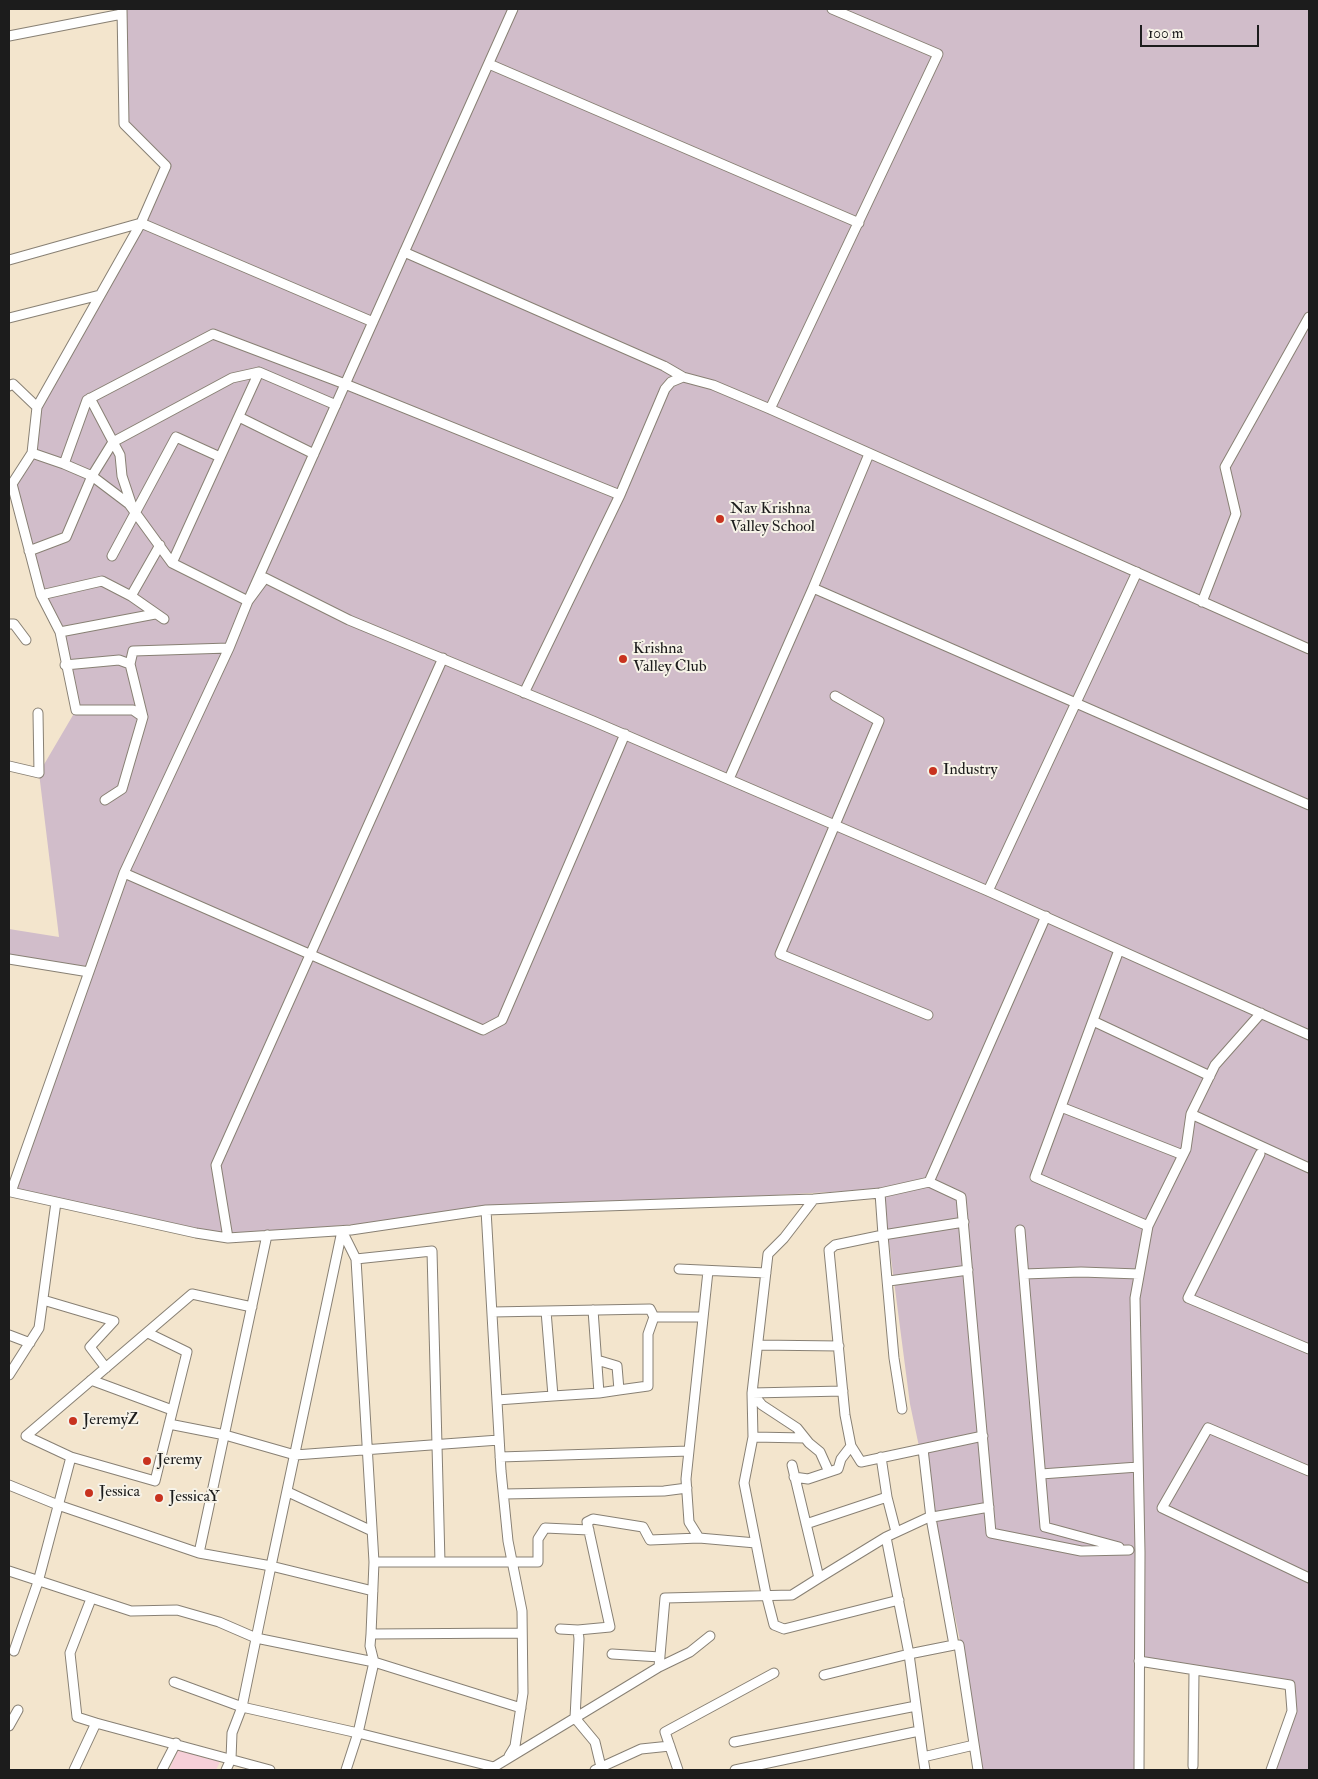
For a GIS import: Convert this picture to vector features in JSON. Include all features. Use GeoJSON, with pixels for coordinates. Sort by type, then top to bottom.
{"type":"FeatureCollection","features":[{"type":"Feature","properties":{"kind":"street"},"geometry":{"type":"LineString","coordinates":[[514,9],[248,601],[229,648],[124,873],[10,1192],[196,1233],[228,1238],[342,1231],[486,1210],[814,1199],[880,1193],[930,1182],[961,1197],[991,1533],[1081,1551],[1128,1550]]}},
{"type":"Feature","properties":{"kind":"street"},"geometry":{"type":"LineString","coordinates":[[770,409],[938,54],[832,9]]}},
{"type":"Feature","properties":{"kind":"street"},"geometry":{"type":"LineString","coordinates":[[9,36],[122,12],[124,124],[166,166],[141,222],[37,407],[32,453],[10,486],[41,596],[60,632],[65,665],[76,710],[133,710],[143,717]]}},
{"type":"Feature","properties":{"kind":"street"},"geometry":{"type":"LineString","coordinates":[[489,64],[859,222]]}},
{"type":"Feature","properties":{"kind":"street"},"geometry":{"type":"LineString","coordinates":[[9,260],[141,222],[373,322]]}},
{"type":"Feature","properties":{"kind":"street"},"geometry":{"type":"LineString","coordinates":[[404,252],[664,366],[683,377],[713,385],[770,409],[1309,649]]}},
{"type":"Feature","properties":{"kind":"street"},"geometry":{"type":"LineString","coordinates":[[9,318],[100,295]]}},
{"type":"Feature","properties":{"kind":"street"},"geometry":{"type":"LineString","coordinates":[[1202,602],[1236,514],[1225,467],[1309,317]]}},
{"type":"Feature","properties":{"kind":"street"},"geometry":{"type":"LineString","coordinates":[[64,464],[86,400],[213,334],[345,384],[620,495]]}},
{"type":"Feature","properties":{"kind":"street"},"geometry":{"type":"LineString","coordinates":[[29,551],[66,537],[92,476],[113,442],[232,378],[259,372],[336,405]]}},
{"type":"Feature","properties":{"kind":"street"},"geometry":{"type":"LineString","coordinates":[[172,563],[259,372]]}},
{"type":"Feature","properties":{"kind":"street"},"geometry":{"type":"LineString","coordinates":[[524,693],[620,495],[665,389],[670,382],[683,377]]}},
{"type":"Feature","properties":{"kind":"street"},"geometry":{"type":"LineString","coordinates":[[9,386],[13,384],[37,407]]}},
{"type":"Feature","properties":{"kind":"street"},"geometry":{"type":"LineString","coordinates":[[90,398],[120,455],[122,476],[134,511]]}},
{"type":"Feature","properties":{"kind":"street"},"geometry":{"type":"LineString","coordinates":[[239,417],[314,454]]}},
{"type":"Feature","properties":{"kind":"street"},"geometry":{"type":"LineString","coordinates":[[112,556],[134,511],[176,437],[220,457]]}},
{"type":"Feature","properties":{"kind":"street"},"geometry":{"type":"LineString","coordinates":[[32,453],[92,476],[134,511],[172,563],[248,601]]}},
{"type":"Feature","properties":{"kind":"street"},"geometry":{"type":"LineString","coordinates":[[729,779],[813,588],[869,454]]}},
{"type":"Feature","properties":{"kind":"street"},"geometry":{"type":"LineString","coordinates":[[131,596],[160,545]]}},
{"type":"Feature","properties":{"kind":"street"},"geometry":{"type":"LineString","coordinates":[[988,891],[1137,572]]}},
{"type":"Feature","properties":{"kind":"street"},"geometry":{"type":"LineString","coordinates":[[248,601],[265,578],[349,620],[625,734],[1046,916],[1309,1035]]}},
{"type":"Feature","properties":{"kind":"street"},"geometry":{"type":"LineString","coordinates":[[41,596],[102,581],[131,596],[160,616],[60,632]]}},
{"type":"Feature","properties":{"kind":"street"},"geometry":{"type":"LineString","coordinates":[[813,588],[1309,805]]}},
{"type":"Feature","properties":{"kind":"street"},"geometry":{"type":"LineString","coordinates":[[9,624],[14,624],[26,640]]}},
{"type":"Feature","properties":{"kind":"street"},"geometry":{"type":"LineString","coordinates":[[105,800],[122,789],[143,717],[130,664],[133,652],[229,648]]}},
{"type":"Feature","properties":{"kind":"street"},"geometry":{"type":"LineString","coordinates":[[228,1238],[216,1166],[443,658]]}},
{"type":"Feature","properties":{"kind":"street"},"geometry":{"type":"LineString","coordinates":[[65,665],[119,660],[130,664]]}},
{"type":"Feature","properties":{"kind":"street"},"geometry":{"type":"LineString","coordinates":[[835,696],[879,721],[780,954],[928,1015]]}},
{"type":"Feature","properties":{"kind":"street"},"geometry":{"type":"LineString","coordinates":[[9,766],[39,773],[38,713]]}},
{"type":"Feature","properties":{"kind":"street"},"geometry":{"type":"LineString","coordinates":[[124,873],[484,1030],[502,1020],[625,734]]}},
{"type":"Feature","properties":{"kind":"street"},"geometry":{"type":"LineString","coordinates":[[930,1182],[1046,916]]}},
{"type":"Feature","properties":{"kind":"street"},"geometry":{"type":"LineString","coordinates":[[1119,950],[1035,1177],[1148,1226]]}},
{"type":"Feature","properties":{"kind":"street"},"geometry":{"type":"LineString","coordinates":[[9,959],[89,972]]}},
{"type":"Feature","properties":{"kind":"street"},"geometry":{"type":"LineString","coordinates":[[1139,1770],[1140,1552],[1135,1298],[1148,1226],[1183,1155],[1191,1114],[1215,1065],[1261,1013]]}},
{"type":"Feature","properties":{"kind":"street"},"geometry":{"type":"LineString","coordinates":[[1093,1021],[1210,1076]]}},
{"type":"Feature","properties":{"kind":"street"},"geometry":{"type":"LineString","coordinates":[[1061,1107],[1183,1155]]}},
{"type":"Feature","properties":{"kind":"street"},"geometry":{"type":"LineString","coordinates":[[1191,1114],[1309,1168]]}},
{"type":"Feature","properties":{"kind":"street"},"geometry":{"type":"LineString","coordinates":[[1260,1154],[1188,1298],[1309,1349]]}},
{"type":"Feature","properties":{"kind":"street"},"geometry":{"type":"LineString","coordinates":[[880,1193],[894,1358],[902,1409]]}},
{"type":"Feature","properties":{"kind":"street"},"geometry":{"type":"LineString","coordinates":[[814,1199],[784,1238],[768,1254],[752,1393],[753,1437],[744,1483],[766,1594],[774,1624],[784,1629],[899,1600]]}},
{"type":"Feature","properties":{"kind":"street"},"geometry":{"type":"LineString","coordinates":[[9,1375],[39,1328],[56,1202]]}},
{"type":"Feature","properties":{"kind":"street"},"geometry":{"type":"LineString","coordinates":[[486,1210],[500,1457],[508,1541],[522,1612],[523,1693],[515,1746],[507,1759]]}},
{"type":"Feature","properties":{"kind":"street"},"geometry":{"type":"LineString","coordinates":[[964,1222],[835,1244],[829,1250],[851,1446],[860,1462],[983,1436]]}},
{"type":"Feature","properties":{"kind":"street"},"geometry":{"type":"LineString","coordinates":[[1020,1230],[1045,1527],[1140,1552]]}},
{"type":"Feature","properties":{"kind":"street"},"geometry":{"type":"LineString","coordinates":[[342,1231],[356,1259],[374,1562],[370,1646],[374,1662],[358,1733],[346,1770]]}},
{"type":"Feature","properties":{"kind":"street"},"geometry":{"type":"LineString","coordinates":[[226,1770],[231,1759],[232,1733],[242,1707],[342,1231]]}},
{"type":"Feature","properties":{"kind":"street"},"geometry":{"type":"LineString","coordinates":[[199,1553],[268,1235]]}},
{"type":"Feature","properties":{"kind":"street"},"geometry":{"type":"LineString","coordinates":[[356,1259],[432,1250],[440,1562]]}},
{"type":"Feature","properties":{"kind":"street"},"geometry":{"type":"LineString","coordinates":[[679,1269],[766,1273]]}},
{"type":"Feature","properties":{"kind":"street"},"geometry":{"type":"LineString","coordinates":[[888,1281],[968,1270]]}},
{"type":"Feature","properties":{"kind":"street"},"geometry":{"type":"LineString","coordinates":[[699,1538],[688,1522],[687,1488],[689,1451],[708,1271]]}},
{"type":"Feature","properties":{"kind":"street"},"geometry":{"type":"LineString","coordinates":[[1024,1274],[1081,1272],[1139,1274]]}},
{"type":"Feature","properties":{"kind":"street"},"geometry":{"type":"LineString","coordinates":[[148,1332],[187,1352],[155,1481],[71,1457],[26,1436],[192,1294],[252,1307]]}},
{"type":"Feature","properties":{"kind":"street"},"geometry":{"type":"LineString","coordinates":[[43,1300],[114,1321],[90,1347],[106,1368]]}},
{"type":"Feature","properties":{"kind":"street"},"geometry":{"type":"LineString","coordinates":[[492,1312],[650,1309],[654,1317],[648,1334],[648,1386],[599,1393],[497,1400]]}},
{"type":"Feature","properties":{"kind":"street"},"geometry":{"type":"LineString","coordinates":[[593,1310],[599,1393]]}},
{"type":"Feature","properties":{"kind":"street"},"geometry":{"type":"LineString","coordinates":[[546,1311],[553,1396]]}},
{"type":"Feature","properties":{"kind":"street"},"geometry":{"type":"LineString","coordinates":[[654,1317],[703,1317]]}},
{"type":"Feature","properties":{"kind":"street"},"geometry":{"type":"LineString","coordinates":[[9,1335],[30,1343]]}},
{"type":"Feature","properties":{"kind":"street"},"geometry":{"type":"LineString","coordinates":[[758,1345],[839,1346]]}},
{"type":"Feature","properties":{"kind":"street"},"geometry":{"type":"LineString","coordinates":[[597,1360],[617,1366],[618,1390]]}},
{"type":"Feature","properties":{"kind":"street"},"geometry":{"type":"LineString","coordinates":[[91,1380],[172,1410]]}},
{"type":"Feature","properties":{"kind":"street"},"geometry":{"type":"LineString","coordinates":[[752,1393],[844,1391]]}},
{"type":"Feature","properties":{"kind":"street"},"geometry":{"type":"LineString","coordinates":[[752,1393],[762,1405],[797,1428],[820,1452],[829,1472]]}},
{"type":"Feature","properties":{"kind":"street"},"geometry":{"type":"LineString","coordinates":[[169,1424],[225,1435],[295,1455],[499,1440]]}},
{"type":"Feature","properties":{"kind":"street"},"geometry":{"type":"LineString","coordinates":[[1309,1471],[1208,1428],[1162,1508],[1309,1578]]}},
{"type":"Feature","properties":{"kind":"street"},"geometry":{"type":"LineString","coordinates":[[753,1437],[805,1438]]}},
{"type":"Feature","properties":{"kind":"street"},"geometry":{"type":"LineString","coordinates":[[794,1476],[808,1479],[838,1470],[841,1459],[851,1446]]}},
{"type":"Feature","properties":{"kind":"street"},"geometry":{"type":"LineString","coordinates":[[922,1449],[931,1518],[954,1646]]}},
{"type":"Feature","properties":{"kind":"street"},"geometry":{"type":"LineString","coordinates":[[500,1457],[689,1451]]}},
{"type":"Feature","properties":{"kind":"street"},"geometry":{"type":"LineString","coordinates":[[14,1651],[38,1582],[71,1457]]}},
{"type":"Feature","properties":{"kind":"street"},"geometry":{"type":"LineString","coordinates":[[881,1457],[887,1497],[896,1532]]}},
{"type":"Feature","properties":{"kind":"street"},"geometry":{"type":"LineString","coordinates":[[792,1465],[819,1578]]}},
{"type":"Feature","properties":{"kind":"street"},"geometry":{"type":"LineString","coordinates":[[1040,1474],[1138,1467]]}},
{"type":"Feature","properties":{"kind":"street"},"geometry":{"type":"LineString","coordinates":[[9,1485],[58,1505],[199,1553],[271,1566],[373,1591]]}},
{"type":"Feature","properties":{"kind":"street"},"geometry":{"type":"LineString","coordinates":[[504,1494],[664,1491],[687,1488]]}},
{"type":"Feature","properties":{"kind":"street"},"geometry":{"type":"LineString","coordinates":[[288,1492],[372,1531]]}},
{"type":"Feature","properties":{"kind":"street"},"geometry":{"type":"LineString","coordinates":[[806,1524],[887,1497]]}},
{"type":"Feature","properties":{"kind":"street"},"geometry":{"type":"LineString","coordinates":[[659,1667],[665,1598],[766,1594],[773,1596],[792,1595],[896,1532],[931,1518],[989,1507]]}},
{"type":"Feature","properties":{"kind":"street"},"geometry":{"type":"LineString","coordinates":[[560,1629],[578,1630],[610,1627],[587,1522],[593,1519],[643,1527],[650,1540],[699,1538],[756,1543]]}},
{"type":"Feature","properties":{"kind":"street"},"geometry":{"type":"LineString","coordinates":[[374,1562],[538,1562],[538,1539],[545,1528],[589,1530]]}},
{"type":"Feature","properties":{"kind":"street"},"geometry":{"type":"LineString","coordinates":[[886,1537],[909,1654],[925,1770]]}},
{"type":"Feature","properties":{"kind":"street"},"geometry":{"type":"LineString","coordinates":[[9,1571],[131,1611],[178,1610],[219,1622],[256,1638],[374,1662],[521,1708]]}},
{"type":"Feature","properties":{"kind":"street"},"geometry":{"type":"LineString","coordinates":[[90,1599],[70,1653],[77,1717],[270,1770]]}},
{"type":"Feature","properties":{"kind":"street"},"geometry":{"type":"LineString","coordinates":[[578,1630],[575,1718],[595,1742],[598,1769],[641,1749],[670,1746]]}},
{"type":"Feature","properties":{"kind":"street"},"geometry":{"type":"LineString","coordinates":[[371,1634],[522,1633]]}},
{"type":"Feature","properties":{"kind":"street"},"geometry":{"type":"LineString","coordinates":[[174,1682],[242,1707],[358,1733],[495,1768],[659,1667],[690,1652],[710,1636]]}},
{"type":"Feature","properties":{"kind":"street"},"geometry":{"type":"LineString","coordinates":[[824,1675],[909,1654],[959,1645],[978,1770]]}},
{"type":"Feature","properties":{"kind":"street"},"geometry":{"type":"LineString","coordinates":[[612,1654],[660,1657]]}},
{"type":"Feature","properties":{"kind":"street"},"geometry":{"type":"LineString","coordinates":[[1139,1661],[1194,1672],[1290,1685],[1292,1711],[1270,1770]]}},
{"type":"Feature","properties":{"kind":"street"},"geometry":{"type":"LineString","coordinates":[[1193,1766],[1194,1672]]}},
{"type":"Feature","properties":{"kind":"street"},"geometry":{"type":"LineString","coordinates":[[678,1770],[665,1732],[774,1673]]}},
{"type":"Feature","properties":{"kind":"street"},"geometry":{"type":"LineString","coordinates":[[734,1742],[916,1706]]}},
{"type":"Feature","properties":{"kind":"street"},"geometry":{"type":"LineString","coordinates":[[9,1726],[18,1710]]}},
{"type":"Feature","properties":{"kind":"street"},"geometry":{"type":"LineString","coordinates":[[74,1770],[96,1723]]}},
{"type":"Feature","properties":{"kind":"street"},"geometry":{"type":"LineString","coordinates":[[735,1770],[919,1731]]}},
{"type":"Feature","properties":{"kind":"street"},"geometry":{"type":"LineString","coordinates":[[162,1770],[176,1743]]}},
{"type":"Feature","properties":{"kind":"street"},"geometry":{"type":"LineString","coordinates":[[923,1757],[974,1745]]}},
{"type":"Feature","properties":{"kind":"shaded area"},"geometry":{"type":"Polygon","coordinates":[[[122,9],[1309,9],[1309,1770],[1271,1770],[1291,1699],[1290,1685],[1143,1666],[1141,1770],[980,1770],[961,1645],[910,1404],[882,1189],[549,1208],[215,1236],[11,1192],[89,972],[9,959],[9,929],[59,937],[39,773],[76,710],[65,665],[29,551],[12,484],[32,453],[37,407],[141,223],[166,166],[124,124],[122,9]]]}},
{"type":"Feature","properties":{"kind":"shaded area"},"geometry":{"type":"Polygon","coordinates":[[[180,1746],[221,1760],[216,1770],[169,1770],[180,1746]]]}},
{"type":"Feature","properties":{"kind":"place","name":"Nav Krishna Valley School"},"geometry":{"type":"Point","coordinates":[720,519]}},
{"type":"Feature","properties":{"kind":"place","name":"Krishna Valley Club"},"geometry":{"type":"Point","coordinates":[623,659]}},
{"type":"Feature","properties":{"kind":"place","name":"Industry"},"geometry":{"type":"Point","coordinates":[933,771]}},
{"type":"Feature","properties":{"kind":"place","name":"JeremyZ"},"geometry":{"type":"Point","coordinates":[73,1421]}},
{"type":"Feature","properties":{"kind":"place","name":"Jeremy"},"geometry":{"type":"Point","coordinates":[147,1461]}},
{"type":"Feature","properties":{"kind":"place","name":"Jessica"},"geometry":{"type":"Point","coordinates":[89,1493]}},
{"type":"Feature","properties":{"kind":"place","name":"JessicaY"},"geometry":{"type":"Point","coordinates":[159,1498]}}]}
